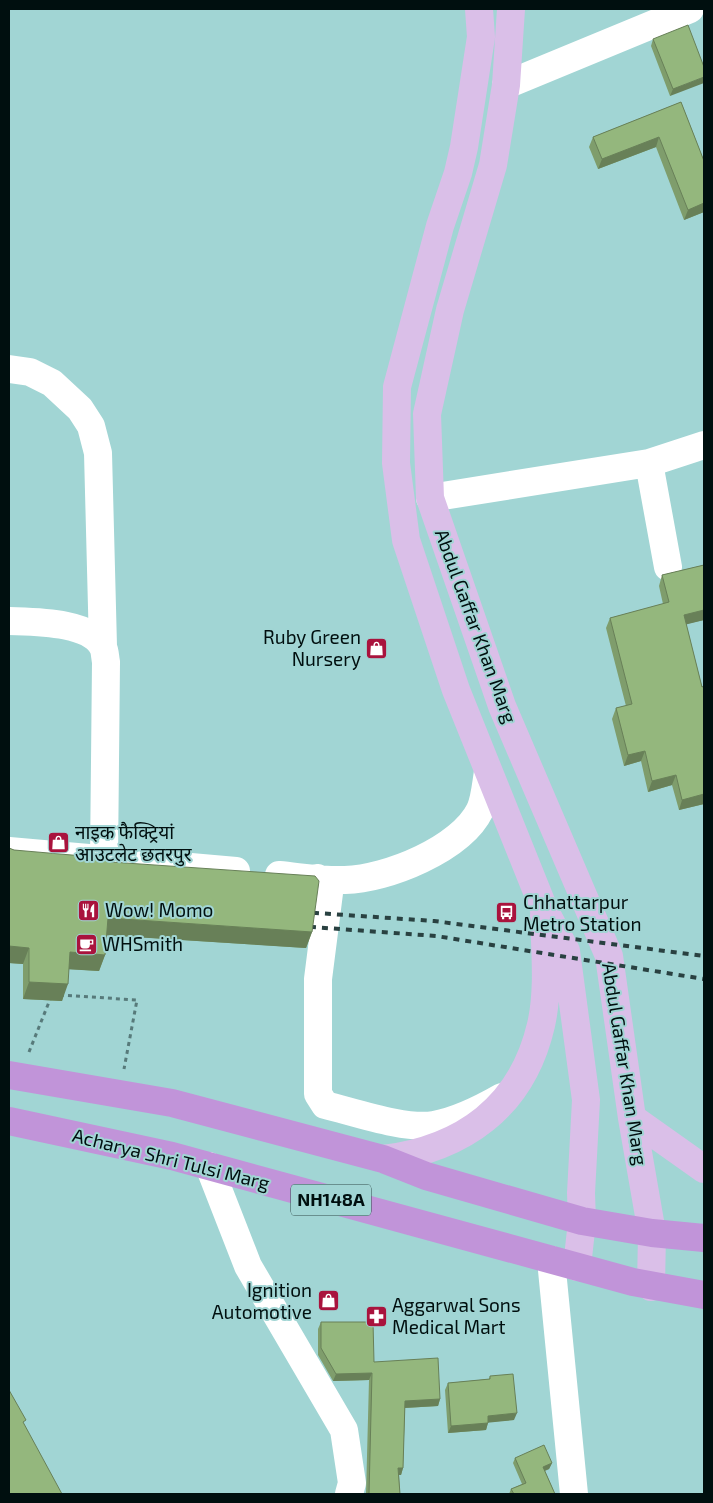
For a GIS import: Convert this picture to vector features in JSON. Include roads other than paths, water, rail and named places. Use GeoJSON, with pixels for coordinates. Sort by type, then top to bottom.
{"type":"FeatureCollection","features":[{"type":"Feature","properties":{"kind":"highway","name":"NH148A"},"geometry":{"type":"LineString","coordinates":[[18,1066],[120,1094],[172,1103],[383,1159],[426,1176],[582,1220],[652,1233],[704,1238]]}},
{"type":"Feature","properties":{"kind":"highway","name":"Acharya Shri Tulsi Marg"},"geometry":{"type":"LineString","coordinates":[[9,1122],[172,1156],[651,1287]]}},
{"type":"Feature","properties":{"kind":"highway","name":"NH148A"},"geometry":{"type":"LineString","coordinates":[[651,1287],[704,1295]]}},
{"type":"Feature","properties":{"kind":"main road","name":"Abdul Gaffar Khan Marg"},"geometry":{"type":"LineString","coordinates":[[479,9],[481,37],[464,147],[458,173],[440,226],[397,387],[396,463],[406,540],[456,690],[544,909],[566,951],[586,1100],[581,1193],[582,1220],[577,1268]]}},
{"type":"Feature","properties":{"kind":"main road","name":"Abdul Gaffar Khan Marg"},"geometry":{"type":"LineString","coordinates":[[511,9],[506,86],[493,165],[450,310],[427,414],[430,498],[502,706],[609,956],[632,1118],[652,1233],[651,1287]]}},
{"type":"Feature","properties":{"kind":"main road"},"geometry":{"type":"LineString","coordinates":[[383,1159],[424,1152],[454,1140],[495,1110],[511,1092],[528,1063],[541,1024],[546,978],[544,909]]}},
{"type":"Feature","properties":{"kind":"main road"},"geometry":{"type":"LineString","coordinates":[[632,1118],[704,1169]]}},
{"type":"Feature","properties":{"kind":"street"},"geometry":{"type":"LineString","coordinates":[[506,86],[690,9]]}},
{"type":"Feature","properties":{"kind":"street"},"geometry":{"type":"LineString","coordinates":[[9,369],[30,372],[52,383],[80,409],[90,426],[98,453],[103,646],[106,662],[104,860]]}},
{"type":"Feature","properties":{"kind":"street"},"geometry":{"type":"LineString","coordinates":[[430,498],[649,463],[704,445]]}},
{"type":"Feature","properties":{"kind":"street"},"geometry":{"type":"LineString","coordinates":[[649,463],[668,567]]}},
{"type":"Feature","properties":{"kind":"street"},"geometry":{"type":"LineString","coordinates":[[9,621],[52,623],[77,629],[92,634],[103,646]]}},
{"type":"Feature","properties":{"kind":"street"},"geometry":{"type":"LineString","coordinates":[[9,851],[346,880],[381,874],[436,853],[459,837],[480,810],[488,772]]}},
{"type":"Feature","properties":{"kind":"street"},"geometry":{"type":"LineString","coordinates":[[317,878],[329,893],[317,992],[318,1094],[325,1105],[412,1125],[434,1125],[480,1109],[511,1092]]}},
{"type":"Feature","properties":{"kind":"street"},"geometry":{"type":"LineString","coordinates":[[209,1166],[248,1266],[344,1430],[352,1483],[350,1494]]}},
{"type":"Feature","properties":{"kind":"street"},"geometry":{"type":"LineString","coordinates":[[550,1260],[574,1494]]}},
{"type":"Feature","properties":{"kind":"railway"},"geometry":{"type":"LineString","coordinates":[[301,912],[434,921],[704,956]]}},
{"type":"Feature","properties":{"kind":"railway"},"geometry":{"type":"LineString","coordinates":[[298,926],[436,936],[704,979]]}},
{"type":"Feature","properties":{"kind":"place","name":"Ruby Green Nursery"},"geometry":{"type":"Point","coordinates":[377,648]}},
{"type":"Feature","properties":{"kind":"place","name":"नाइक फैक्ट्रियां आउटलेट छतरपुर"},"geometry":{"type":"Point","coordinates":[59,843]}},
{"type":"Feature","properties":{"kind":"place","name":"Wow! Momo"},"geometry":{"type":"Point","coordinates":[89,910]}},
{"type":"Feature","properties":{"kind":"place","name":"Chhattarpur Metro Station"},"geometry":{"type":"Point","coordinates":[507,913]}},
{"type":"Feature","properties":{"kind":"place","name":"WHSmith"},"geometry":{"type":"Point","coordinates":[86,944]}},
{"type":"Feature","properties":{"kind":"place","name":"Ignition Automotive"},"geometry":{"type":"Point","coordinates":[328,1301]}},
{"type":"Feature","properties":{"kind":"place","name":"Aggarwal Sons Medical Mart"},"geometry":{"type":"Point","coordinates":[376,1316]}}]}
